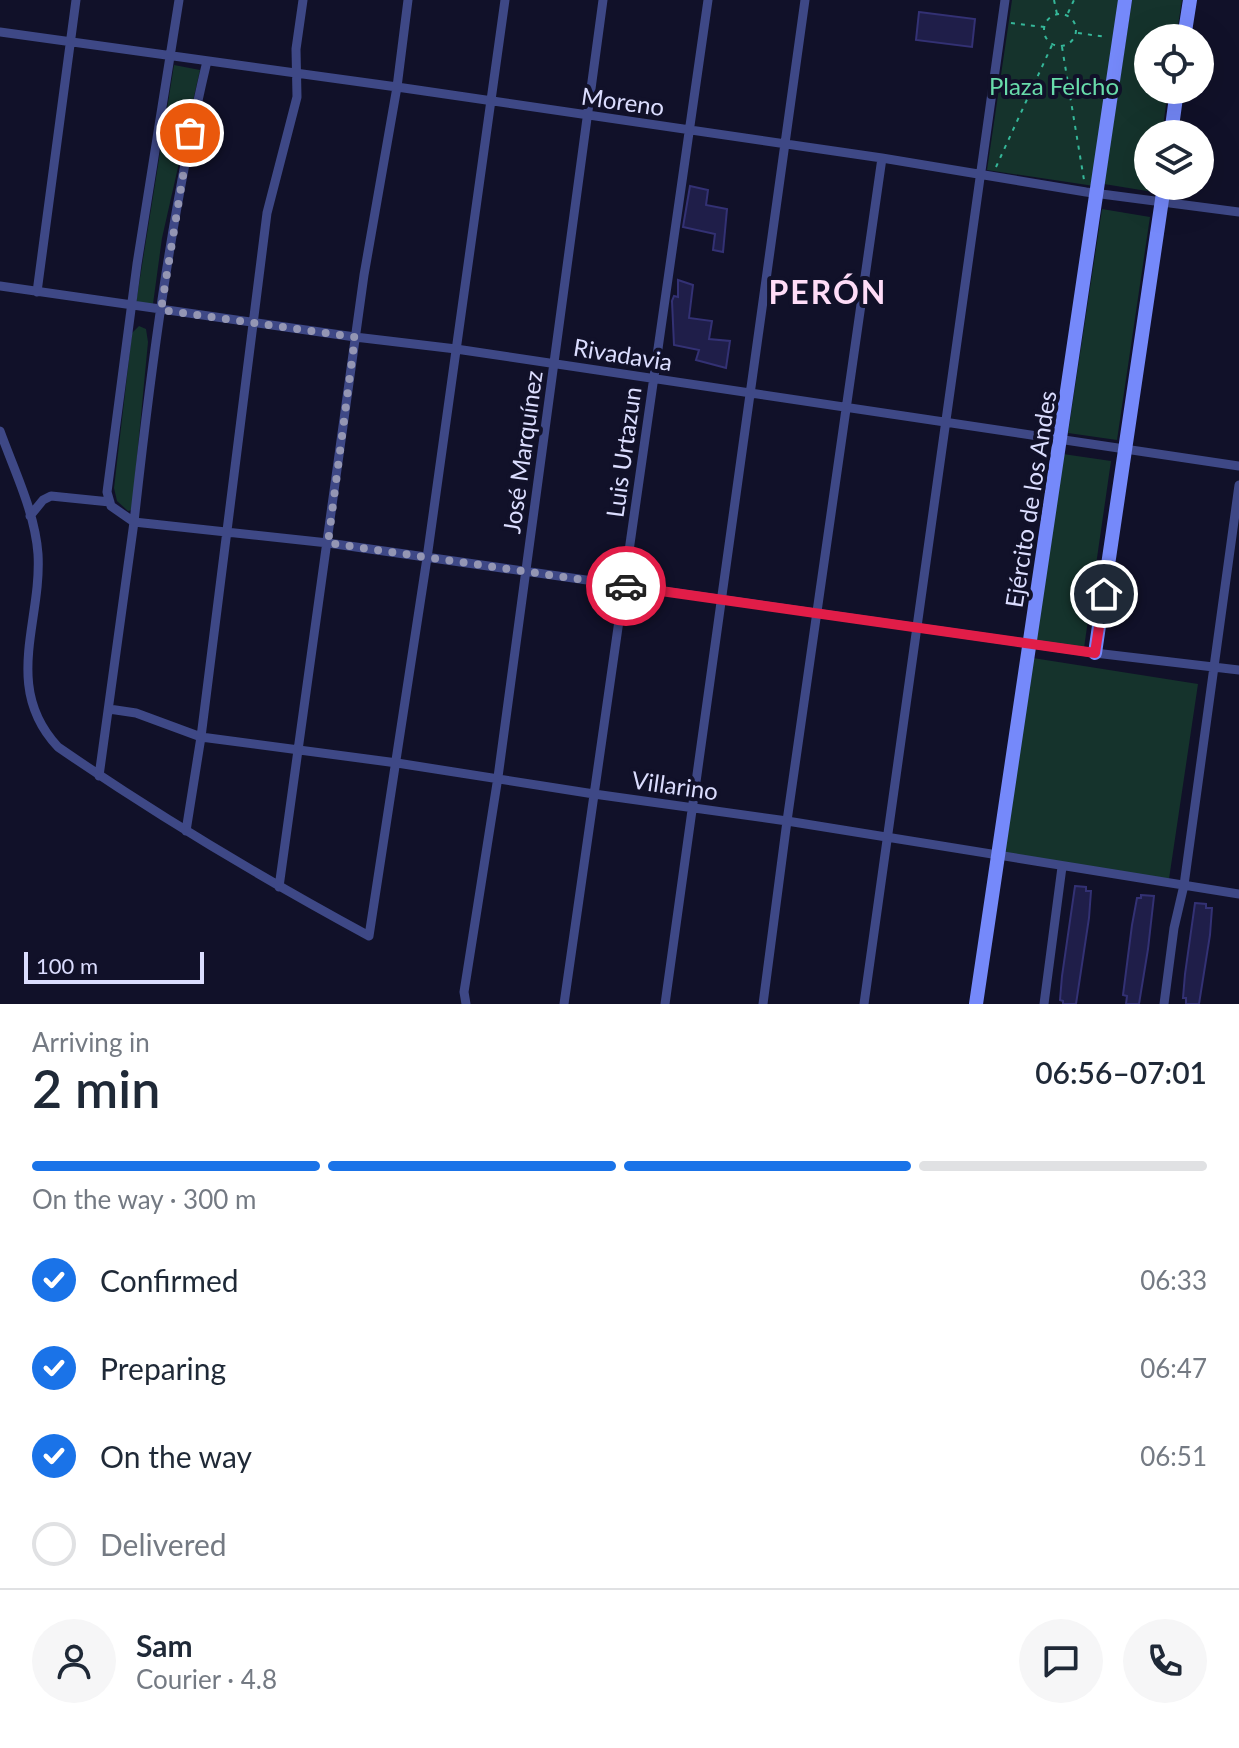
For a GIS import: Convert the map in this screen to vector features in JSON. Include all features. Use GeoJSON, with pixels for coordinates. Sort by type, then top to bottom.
{"type":"FeatureCollection","features":[{"type":"Feature","properties":{"kind":"street"},"geometry":{"type":"LineString","coordinates":[[37,292],[76,0]]}},
{"type":"Feature","properties":{"kind":"street"},"geometry":{"type":"LineString","coordinates":[[179,0],[107,492],[111,506],[134,522],[328,543],[1095,653],[1239,670]]}},
{"type":"Feature","properties":{"kind":"street"},"geometry":{"type":"LineString","coordinates":[[186,831],[201,737],[267,213],[297,97],[296,49],[303,0]]}},
{"type":"Feature","properties":{"kind":"street"},"geometry":{"type":"LineString","coordinates":[[279,887],[355,337],[397,87],[408,0]]}},
{"type":"Feature","properties":{"kind":"street"},"geometry":{"type":"LineString","coordinates":[[0,431],[30,516],[38,553],[26,656],[29,689],[44,733],[58,747],[99,776],[186,831],[369,936],[427,558],[505,0]]}},
{"type":"Feature","properties":{"kind":"street","name":"José Marquínez"},"geometry":{"type":"LineString","coordinates":[[466,1004],[464,992],[498,777],[603,0]]}},
{"type":"Feature","properties":{"kind":"street","name":"Luis Urtazun"},"geometry":{"type":"LineString","coordinates":[[564,1004],[708,0]]}},
{"type":"Feature","properties":{"kind":"street"},"geometry":{"type":"LineString","coordinates":[[665,1004],[805,0]]}},
{"type":"Feature","properties":{"kind":"street"},"geometry":{"type":"LineString","coordinates":[[864,1004],[1005,0]]}},
{"type":"Feature","properties":{"kind":"street","name":"Ejército de los Andes"},"geometry":{"type":"LineString","coordinates":[[976,1004],[1061,439],[1092,193],[1125,0]]}},
{"type":"Feature","properties":{"kind":"street"},"geometry":{"type":"LineString","coordinates":[[1186,24],[1190,0]]}},
{"type":"Feature","properties":{"kind":"street","name":"Moreno"},"geometry":{"type":"LineString","coordinates":[[0,32],[397,87],[882,158],[1092,193],[1239,212]]}},
{"type":"Feature","properties":{"kind":"street"},"geometry":{"type":"LineString","coordinates":[[99,776],[184,157],[207,61]]}},
{"type":"Feature","properties":{"kind":"street"},"geometry":{"type":"LineString","coordinates":[[763,1004],[882,158]]}},
{"type":"Feature","properties":{"kind":"street"},"geometry":{"type":"LineString","coordinates":[[1095,653],[1161,202]]}},
{"type":"Feature","properties":{"kind":"street","name":"Rivadavia"},"geometry":{"type":"LineString","coordinates":[[0,286],[456,349],[1239,466]]}},
{"type":"Feature","properties":{"kind":"street"},"geometry":{"type":"LineString","coordinates":[[1164,1004],[1174,928],[1184,885],[1239,485]]}},
{"type":"Feature","properties":{"kind":"street"},"geometry":{"type":"LineString","coordinates":[[30,516],[43,500],[51,496],[110,502]]}},
{"type":"Feature","properties":{"kind":"street","name":"Villarino"},"geometry":{"type":"LineString","coordinates":[[109,709],[136,713],[201,737],[498,777],[1239,894]]}},
{"type":"Feature","properties":{"kind":"street"},"geometry":{"type":"LineString","coordinates":[[1044,1004],[1062,867]]}},
{"type":"Feature","properties":{"kind":"path"},"geometry":{"type":"LineString","coordinates":[[1054,0],[1057,14]]}},
{"type":"Feature","properties":{"kind":"path"},"geometry":{"type":"LineString","coordinates":[[1067,15],[1074,0]]}},
{"type":"Feature","properties":{"kind":"path"},"geometry":{"type":"LineString","coordinates":[[1057,14],[1067,15],[1074,23],[1076,33],[1071,42],[1062,47],[1052,45],[1044,35],[1048,19],[1057,14]]}},
{"type":"Feature","properties":{"kind":"path"},"geometry":{"type":"LineString","coordinates":[[1002,22],[1044,27]]}},
{"type":"Feature","properties":{"kind":"path"},"geometry":{"type":"LineString","coordinates":[[1076,33],[1119,39]]}},
{"type":"Feature","properties":{"kind":"path"},"geometry":{"type":"LineString","coordinates":[[993,176],[1052,45]]}},
{"type":"Feature","properties":{"kind":"path"},"geometry":{"type":"LineString","coordinates":[[1062,47],[1092,193]]}},
{"type":"Feature","properties":{"kind":"green space","name":"Plaza Felcho"},"geometry":{"type":"Polygon","coordinates":[[[1012,0],[1120,0],[1094,186],[987,170],[1012,0]]]}},
{"type":"Feature","properties":{"kind":"green space"},"geometry":{"type":"Polygon","coordinates":[[[1132,0],[1182,0],[1178,24],[1134,24],[1134,104],[1166,104],[1164,120],[1134,120],[1134,189],[1104,184],[1132,0]]]}},
{"type":"Feature","properties":{"kind":"green space"},"geometry":{"type":"Polygon","coordinates":[[[174,65],[200,70],[162,238],[153,304],[136,303],[174,65]]]}},
{"type":"Feature","properties":{"kind":"green space"},"geometry":{"type":"Polygon","coordinates":[[[1102,209],[1150,217],[1117,440],[1068,433],[1102,209]]]}},
{"type":"Feature","properties":{"kind":"green space"},"geometry":{"type":"Polygon","coordinates":[[[139,326],[146,329],[148,342],[132,510],[128,511],[117,501],[114,488],[132,333],[139,326]]]}},
{"type":"Feature","properties":{"kind":"green space"},"geometry":{"type":"Polygon","coordinates":[[[1063,454],[1111,461],[1084,648],[1035,641],[1063,454]]]}},
{"type":"Feature","properties":{"kind":"green space"},"geometry":{"type":"Polygon","coordinates":[[[1033,658],[1198,684],[1169,879],[1004,854],[1033,658]]]}},
{"type":"Feature","properties":{"kind":"building"},"geometry":{"type":"Polygon","coordinates":[[[919,12],[975,19],[972,47],[916,40],[919,12]]]}},
{"type":"Feature","properties":{"kind":"building"},"geometry":{"type":"Polygon","coordinates":[[[690,186],[708,190],[706,205],[727,209],[723,252],[713,250],[715,234],[683,227],[690,186]]]}},
{"type":"Feature","properties":{"kind":"building"},"geometry":{"type":"Polygon","coordinates":[[[678,280],[693,285],[689,318],[712,321],[709,339],[730,341],[726,368],[696,360],[699,350],[674,345],[672,301],[674,296],[678,297],[678,280]]]}},
{"type":"Feature","properties":{"kind":"building"},"geometry":{"type":"Polygon","coordinates":[[[1075,886],[1091,891],[1089,918],[1076,1004],[1063,1004],[1060,1000],[1062,976],[1075,886]]]}},
{"type":"Feature","properties":{"kind":"building"},"geometry":{"type":"Polygon","coordinates":[[[1141,895],[1154,896],[1148,949],[1139,1004],[1126,1004],[1127,996],[1123,995],[1132,925],[1137,898],[1141,895]]]}},
{"type":"Feature","properties":{"kind":"building"},"geometry":{"type":"Polygon","coordinates":[[[1195,903],[1212,908],[1210,935],[1199,1004],[1186,1004],[1186,998],[1183,998],[1185,974],[1195,903]]]}},
{"type":"Feature","properties":{"kind":"way so far"},"geometry":{"type":"LineString","coordinates":[[190,133],[161,310],[355,337],[328,543],[626,586]]}},
{"type":"Feature","properties":{"kind":"district","name":"PERÓN"},"geometry":{"type":"Point","coordinates":[828,291]}},
{"type":"Feature","properties":{"kind":"route"},"geometry":{"type":"LineString","coordinates":[[626,586],[1095,653],[1104,594]]}}]}
